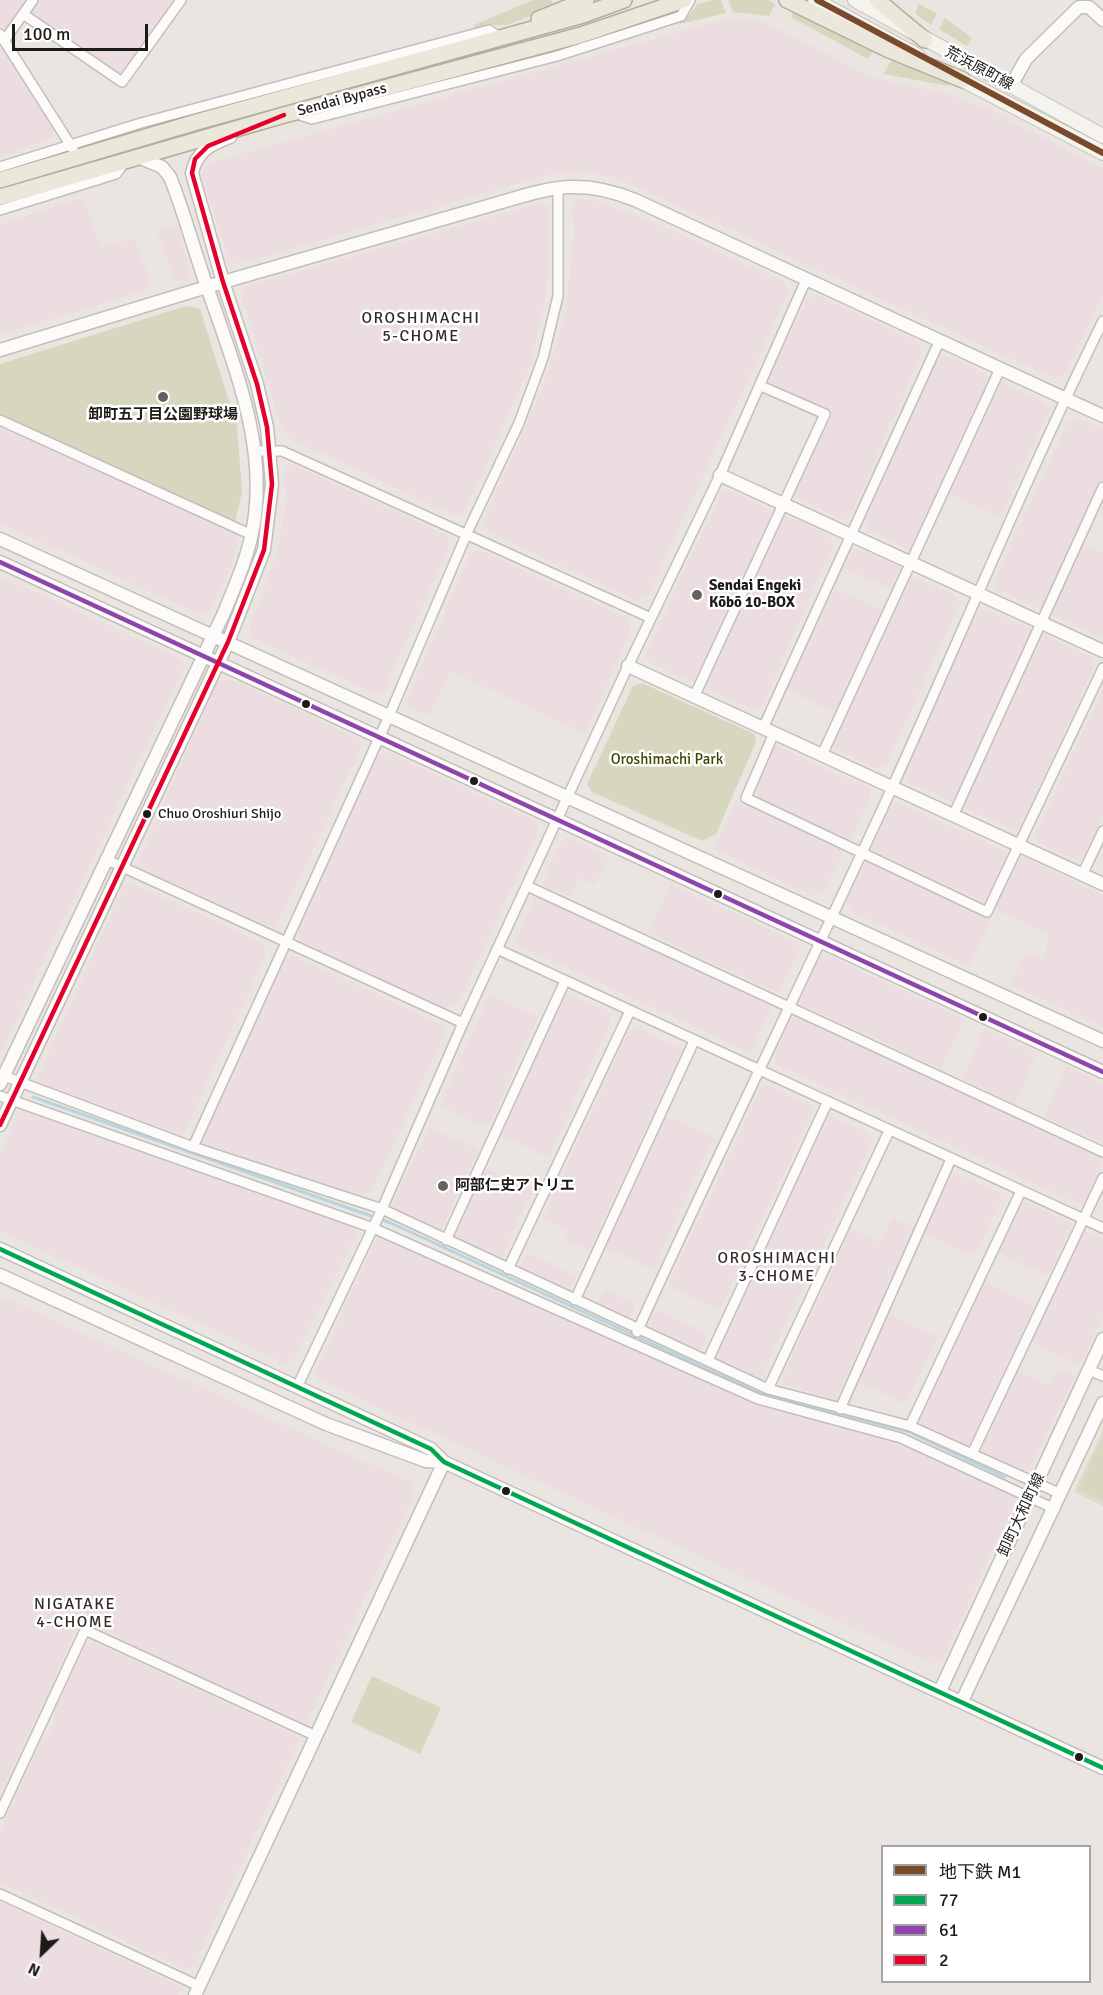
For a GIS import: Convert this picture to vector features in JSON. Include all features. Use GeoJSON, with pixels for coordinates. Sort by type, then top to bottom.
{"type":"FeatureCollection","features":[{"type":"Feature","properties":{"kind":"highway"},"geometry":{"type":"LineString","coordinates":[[502,37],[519,27],[586,0]]}},
{"type":"Feature","properties":{"kind":"highway","name":"Sendai Bypass"},"geometry":{"type":"LineString","coordinates":[[0,180],[74,150],[583,15],[624,0]]}},
{"type":"Feature","properties":{"kind":"highway","name":"Sendai Bypass"},"geometry":{"type":"LineString","coordinates":[[0,197],[133,157],[570,39],[684,0]]}},
{"type":"Feature","properties":{"kind":"highway"},"geometry":{"type":"LineString","coordinates":[[786,0],[887,49],[963,80]]}},
{"type":"Feature","properties":{"kind":"highway"},"geometry":{"type":"LineString","coordinates":[[877,0],[925,40]]}},
{"type":"Feature","properties":{"kind":"main road","name":"荒浜原町線"},"geometry":{"type":"LineString","coordinates":[[815,0],[1103,153]]}},
{"type":"Feature","properties":{"kind":"main road","name":"荒浜原町線"},"geometry":{"type":"LineString","coordinates":[[855,0],[1103,136]]}},
{"type":"Feature","properties":{"kind":"street"},"geometry":{"type":"LineString","coordinates":[[0,167],[74,150],[2,37],[33,0]]}},
{"type":"Feature","properties":{"kind":"street"},"geometry":{"type":"LineString","coordinates":[[23,14],[122,82],[181,0]]}},
{"type":"Feature","properties":{"kind":"street"},"geometry":{"type":"LineString","coordinates":[[0,1125],[6,1098],[20,1082],[219,663],[264,549],[272,484],[271,449],[256,384],[195,192],[192,173],[195,159],[208,146],[289,114],[312,119],[557,56],[681,16],[690,0]]}},
{"type":"Feature","properties":{"kind":"street"},"geometry":{"type":"LineString","coordinates":[[1011,86],[1026,59],[1079,7],[1089,7],[1103,20]]}},
{"type":"Feature","properties":{"kind":"street"},"geometry":{"type":"LineString","coordinates":[[0,210],[116,174],[133,157],[153,161],[170,177],[243,391],[255,451],[257,483],[252,535],[242,569],[204,656],[2,1080],[20,1082],[380,1212],[446,1239],[768,1389],[910,1426],[1061,1494]]}},
{"type":"Feature","properties":{"kind":"street"},"geometry":{"type":"LineString","coordinates":[[193,1146],[389,716],[467,533],[519,423],[543,358],[558,296],[558,188]]}},
{"type":"Feature","properties":{"kind":"street"},"geometry":{"type":"LineString","coordinates":[[0,350],[223,282],[558,188],[601,188],[617,193],[1103,416]]}},
{"type":"Feature","properties":{"kind":"street"},"geometry":{"type":"LineString","coordinates":[[297,1387],[380,1212],[463,1023],[628,666],[761,386],[806,280]]}},
{"type":"Feature","properties":{"kind":"street"},"geometry":{"type":"LineString","coordinates":[[632,1343],[892,788],[976,593],[1065,398],[1103,321]]}},
{"type":"Feature","properties":{"kind":"street"},"geometry":{"type":"LineString","coordinates":[[939,342],[850,535],[769,731],[746,798],[987,912],[1103,668]]}},
{"type":"Feature","properties":{"kind":"street"},"geometry":{"type":"LineString","coordinates":[[822,755],[1000,369]]}},
{"type":"Feature","properties":{"kind":"street"},"geometry":{"type":"LineString","coordinates":[[694,697],[825,414],[761,386]]}},
{"type":"Feature","properties":{"kind":"street"},"geometry":{"type":"LineString","coordinates":[[0,420],[252,535]]}},
{"type":"Feature","properties":{"kind":"street"},"geometry":{"type":"LineString","coordinates":[[255,451],[271,449],[282,451],[651,618]]}},
{"type":"Feature","properties":{"kind":"street"},"geometry":{"type":"LineString","coordinates":[[720,475],[1103,651]]}},
{"type":"Feature","properties":{"kind":"street"},"geometry":{"type":"LineString","coordinates":[[953,816],[1043,624],[1103,487]]}},
{"type":"Feature","properties":{"kind":"street"},"geometry":{"type":"LineString","coordinates":[[0,539],[1103,1041]]}},
{"type":"Feature","properties":{"kind":"street"},"geometry":{"type":"LineString","coordinates":[[0,562],[1103,1072]]}},
{"type":"Feature","properties":{"kind":"street"},"geometry":{"type":"LineString","coordinates":[[628,666],[1103,884]]}},
{"type":"Feature","properties":{"kind":"street"},"geometry":{"type":"LineString","coordinates":[[1082,875],[1103,831]]}},
{"type":"Feature","properties":{"kind":"street"},"geometry":{"type":"LineString","coordinates":[[105,860],[463,1023]]}},
{"type":"Feature","properties":{"kind":"street"},"geometry":{"type":"LineString","coordinates":[[527,886],[1103,1152]]}},
{"type":"Feature","properties":{"kind":"street"},"geometry":{"type":"LineString","coordinates":[[497,949],[759,1072],[1103,1228]]}},
{"type":"Feature","properties":{"kind":"street"},"geometry":{"type":"LineString","coordinates":[[446,1239],[565,981]]}},
{"type":"Feature","properties":{"kind":"street"},"geometry":{"type":"LineString","coordinates":[[508,1269],[630,1011]]}},
{"type":"Feature","properties":{"kind":"street"},"geometry":{"type":"LineString","coordinates":[[575,1300],[694,1041]]}},
{"type":"Feature","properties":{"kind":"street"},"geometry":{"type":"LineString","coordinates":[[6,1098],[373,1227],[758,1399],[901,1438],[1055,1509]]}},
{"type":"Feature","properties":{"kind":"street"},"geometry":{"type":"LineString","coordinates":[[708,1360],[827,1103]]}},
{"type":"Feature","properties":{"kind":"street"},"geometry":{"type":"LineString","coordinates":[[768,1389],[889,1131]]}},
{"type":"Feature","properties":{"kind":"street"},"geometry":{"type":"LineString","coordinates":[[840,1409],[951,1159]]}},
{"type":"Feature","properties":{"kind":"street"},"geometry":{"type":"LineString","coordinates":[[972,1454],[1103,1178]]}},
{"type":"Feature","properties":{"kind":"street"},"geometry":{"type":"LineString","coordinates":[[910,1426],[1021,1191]]}},
{"type":"Feature","properties":{"kind":"street"},"geometry":{"type":"LineString","coordinates":[[0,1250],[431,1449],[444,1462],[1103,1768]]}},
{"type":"Feature","properties":{"kind":"street"},"geometry":{"type":"LineString","coordinates":[[0,1275],[326,1424],[426,1461],[444,1462]]}},
{"type":"Feature","properties":{"kind":"street","name":"卸町大和町線"},"geometry":{"type":"LineString","coordinates":[[940,1691],[1103,1339]]}},
{"type":"Feature","properties":{"kind":"street"},"geometry":{"type":"LineString","coordinates":[[1089,1370],[1103,1376]]}},
{"type":"Feature","properties":{"kind":"street","name":"卸町大和町線"},"geometry":{"type":"LineString","coordinates":[[962,1701],[1055,1509],[1103,1403]]}},
{"type":"Feature","properties":{"kind":"street"},"geometry":{"type":"LineString","coordinates":[[0,1894],[197,1990],[444,1462]]}},
{"type":"Feature","properties":{"kind":"street"},"geometry":{"type":"LineString","coordinates":[[0,1812],[85,1630],[316,1736]]}},
{"type":"Feature","properties":{"kind":"shaded area"},"geometry":{"type":"Polygon","coordinates":[[[0,0],[27,0],[6,32],[0,23],[0,0]]]}},
{"type":"Feature","properties":{"kind":"shaded area"},"geometry":{"type":"Polygon","coordinates":[[[39,0],[173,0],[123,73],[118,75],[30,13],[39,0]]]}},
{"type":"Feature","properties":{"kind":"shaded area"},"geometry":{"type":"Polygon","coordinates":[[[726,19],[749,19],[769,24],[873,78],[948,94],[990,110],[1103,169],[1103,296],[1064,375],[1055,379],[620,179],[603,175],[578,172],[547,175],[238,264],[229,260],[202,175],[206,164],[726,19]]]}},
{"type":"Feature","properties":{"kind":"shaded area"},"geometry":{"type":"Polygon","coordinates":[[[0,43],[54,129],[51,138],[0,157],[0,43]]]}},
{"type":"Feature","properties":{"kind":"shaded area"},"geometry":{"type":"Polygon","coordinates":[[[84,198],[100,247],[135,238],[152,288],[0,335],[0,224],[84,198]]]}},
{"type":"Feature","properties":{"kind":"shaded area"},"geometry":{"type":"Polygon","coordinates":[[[578,198],[597,201],[646,219],[784,282],[789,291],[647,597],[638,601],[488,532],[483,522],[543,387],[565,317],[574,236],[573,207],[578,198]]]}},
{"type":"Feature","properties":{"kind":"shaded area"},"geometry":{"type":"Polygon","coordinates":[[[542,203],[549,207],[546,293],[532,361],[465,512],[456,516],[289,438],[282,429],[241,296],[244,287],[542,203]]]}},
{"type":"Feature","properties":{"kind":"shaded area"},"geometry":{"type":"Polygon","coordinates":[[[177,225],[190,270],[188,278],[174,281],[157,231],[177,225]]]}},
{"type":"Feature","properties":{"kind":"shaded area"},"geometry":{"type":"Polygon","coordinates":[[[817,295],[916,341],[922,352],[851,515],[843,520],[794,496],[831,414],[767,384],[806,300],[817,295]]]}},
{"type":"Feature","properties":{"kind":"shaded area"},"geometry":{"type":"Polygon","coordinates":[[[945,355],[991,377],[912,552],[868,530],[865,520],[938,358],[945,355]]]}},
{"type":"Feature","properties":{"kind":"shaded area"},"geometry":{"type":"Polygon","coordinates":[[[1002,382],[1045,402],[1050,410],[1000,517],[948,493],[1002,382]]]}},
{"type":"Feature","properties":{"kind":"shaded area"},"geometry":{"type":"Polygon","coordinates":[[[1077,418],[1103,430],[1103,477],[1043,610],[997,589],[995,580],[1068,421],[1077,418]]]}},
{"type":"Feature","properties":{"kind":"shaded area"},"geometry":{"type":"Polygon","coordinates":[[[0,424],[240,535],[232,565],[212,609],[201,615],[0,523],[0,424]]]}},
{"type":"Feature","properties":{"kind":"shaded area"},"geometry":{"type":"Polygon","coordinates":[[[292,464],[448,536],[450,544],[383,692],[375,694],[254,638],[249,626],[267,583],[278,547],[287,500],[284,470],[292,464]]]}},
{"type":"Feature","properties":{"kind":"shaded area"},"geometry":{"type":"Polygon","coordinates":[[[729,490],[774,512],[696,684],[649,662],[645,655],[721,494],[729,490]]]}},
{"type":"Feature","properties":{"kind":"shaded area"},"geometry":{"type":"Polygon","coordinates":[[[785,515],[829,535],[833,545],[762,706],[755,710],[703,687],[785,515]]]}},
{"type":"Feature","properties":{"kind":"shaded area"},"geometry":{"type":"Polygon","coordinates":[[[1084,544],[1103,553],[1103,636],[1100,637],[1052,615],[1084,544]]]}},
{"type":"Feature","properties":{"kind":"shaded area"},"geometry":{"type":"Polygon","coordinates":[[[858,548],[901,568],[892,589],[844,568],[851,552],[858,548]]]}},
{"type":"Feature","properties":{"kind":"shaded area"},"geometry":{"type":"Polygon","coordinates":[[[480,550],[626,618],[631,630],[585,733],[450,671],[429,716],[406,706],[406,700],[471,553],[480,550]]]}},
{"type":"Feature","properties":{"kind":"shaded area"},"geometry":{"type":"Polygon","coordinates":[[[0,576],[182,659],[184,667],[0,1053],[0,576]]]}},
{"type":"Feature","properties":{"kind":"shaded area"},"geometry":{"type":"Polygon","coordinates":[[[912,576],[956,596],[960,603],[886,765],[876,768],[832,747],[912,576]]]}},
{"type":"Feature","properties":{"kind":"shaded area"},"geometry":{"type":"Polygon","coordinates":[[[835,589],[882,610],[835,713],[786,689],[835,589]]]}},
{"type":"Feature","properties":{"kind":"shaded area"},"geometry":{"type":"Polygon","coordinates":[[[987,609],[1032,630],[953,803],[909,782],[904,771],[977,613],[987,609]]]}},
{"type":"Feature","properties":{"kind":"shaded area"},"geometry":{"type":"Polygon","coordinates":[[[1044,635],[1089,656],[1094,667],[1020,829],[1013,830],[963,807],[1044,635]]]}},
{"type":"Feature","properties":{"kind":"shaded area"},"geometry":{"type":"Polygon","coordinates":[[[231,679],[358,738],[362,746],[275,929],[136,866],[217,682],[231,679]]]}},
{"type":"Feature","properties":{"kind":"shaded area"},"geometry":{"type":"Polygon","coordinates":[[[1103,689],[1103,816],[1081,862],[1038,842],[1036,834],[1103,689]]]}},
{"type":"Feature","properties":{"kind":"shaded area"},"geometry":{"type":"Polygon","coordinates":[[[774,745],[868,788],[871,795],[852,836],[846,840],[758,799],[754,787],[774,745]]]}},
{"type":"Feature","properties":{"kind":"shaded area"},"geometry":{"type":"Polygon","coordinates":[[[386,752],[535,821],[539,829],[458,1003],[443,1009],[303,943],[298,929],[377,755],[386,752]]]}},
{"type":"Feature","properties":{"kind":"shaded area"},"geometry":{"type":"Polygon","coordinates":[[[736,800],[844,849],[824,892],[814,896],[714,849],[736,800]]]}},
{"type":"Feature","properties":{"kind":"shaded area"},"geometry":{"type":"Polygon","coordinates":[[[899,802],[1009,854],[989,898],[982,901],[871,849],[890,807],[899,802]]]}},
{"type":"Feature","properties":{"kind":"shaded area"},"geometry":{"type":"Polygon","coordinates":[[[570,837],[609,856],[595,885],[579,877],[570,897],[542,884],[562,841],[570,837]]]}},
{"type":"Feature","properties":{"kind":"shaded area"},"geometry":{"type":"Polygon","coordinates":[[[1018,855],[1103,895],[1103,1027],[1011,985],[1027,952],[1044,960],[1049,935],[993,908],[1018,855]]]}},
{"type":"Feature","properties":{"kind":"shaded area"},"geometry":{"type":"Polygon","coordinates":[[[866,860],[992,918],[970,966],[850,911],[847,899],[866,860]]]}},
{"type":"Feature","properties":{"kind":"shaded area"},"geometry":{"type":"Polygon","coordinates":[[[134,884],[261,942],[266,954],[182,1138],[35,1083],[124,885],[134,884]]]}},
{"type":"Feature","properties":{"kind":"shaded area"},"geometry":{"type":"Polygon","coordinates":[[[670,884],[797,942],[800,947],[778,993],[648,933],[670,884]]]}},
{"type":"Feature","properties":{"kind":"shaded area"},"geometry":{"type":"Polygon","coordinates":[[[536,894],[772,1006],[751,1053],[518,945],[516,941],[536,894]]]}},
{"type":"Feature","properties":{"kind":"shaded area"},"geometry":{"type":"Polygon","coordinates":[[[292,955],[440,1024],[445,1032],[372,1191],[359,1196],[203,1144],[200,1140],[281,961],[292,955]]]}},
{"type":"Feature","properties":{"kind":"shaded area"},"geometry":{"type":"Polygon","coordinates":[[[827,955],[964,1019],[941,1069],[797,1002],[818,956],[827,955]]]}},
{"type":"Feature","properties":{"kind":"shaded area"},"geometry":{"type":"Polygon","coordinates":[[[563,992],[608,1011],[611,1021],[548,1157],[498,1134],[563,992]]]}},
{"type":"Feature","properties":{"kind":"shaded area"},"geometry":{"type":"Polygon","coordinates":[[[489,995],[538,1017],[487,1128],[440,1106],[489,995]]]}},
{"type":"Feature","properties":{"kind":"shaded area"},"geometry":{"type":"Polygon","coordinates":[[[794,1014],[1097,1153],[1103,1165],[1084,1206],[778,1065],[774,1058],[794,1014]]]}},
{"type":"Feature","properties":{"kind":"shaded area"},"geometry":{"type":"Polygon","coordinates":[[[636,1027],[683,1049],[589,1250],[565,1240],[569,1231],[542,1219],[628,1033],[636,1027]]]}},
{"type":"Feature","properties":{"kind":"shaded area"},"geometry":{"type":"Polygon","coordinates":[[[985,1028],[1037,1053],[1015,1104],[962,1079],[985,1028]]]}},
{"type":"Feature","properties":{"kind":"shaded area"},"geometry":{"type":"Polygon","coordinates":[[[1066,1066],[1103,1083],[1103,1144],[1044,1117],[1066,1066]]]}},
{"type":"Feature","properties":{"kind":"shaded area"},"geometry":{"type":"Polygon","coordinates":[[[767,1085],[815,1107],[719,1310],[668,1286],[760,1090],[767,1085]]]}},
{"type":"Feature","properties":{"kind":"shaded area"},"geometry":{"type":"Polygon","coordinates":[[[27,1110],[353,1222],[358,1231],[294,1359],[287,1364],[0,1231],[0,1155],[19,1112],[27,1110]]]}},
{"type":"Feature","properties":{"kind":"shaded area"},"geometry":{"type":"Polygon","coordinates":[[[825,1113],[868,1133],[872,1142],[760,1379],[712,1357],[825,1113]]]}},
{"type":"Feature","properties":{"kind":"shaded area"},"geometry":{"type":"Polygon","coordinates":[[[664,1115],[715,1137],[652,1269],[602,1246],[664,1115]]]}},
{"type":"Feature","properties":{"kind":"shaded area"},"geometry":{"type":"Polygon","coordinates":[[[429,1127],[478,1150],[440,1233],[396,1212],[392,1205],[429,1127]]]}},
{"type":"Feature","properties":{"kind":"shaded area"},"geometry":{"type":"Polygon","coordinates":[[[483,1167],[533,1190],[501,1257],[496,1259],[450,1238],[483,1167]]]}},
{"type":"Feature","properties":{"kind":"shaded area"},"geometry":{"type":"Polygon","coordinates":[[[954,1173],[1000,1193],[1002,1198],[974,1256],[923,1232],[949,1178],[954,1173]]]}},
{"type":"Feature","properties":{"kind":"shaded area"},"geometry":{"type":"Polygon","coordinates":[[[1026,1202],[1073,1224],[1048,1276],[997,1252],[1017,1206],[1026,1202]]]}},
{"type":"Feature","properties":{"kind":"shaded area"},"geometry":{"type":"Polygon","coordinates":[[[892,1218],[914,1228],[836,1400],[780,1383],[851,1229],[881,1243],[892,1218]]]}},
{"type":"Feature","properties":{"kind":"shaded area"},"geometry":{"type":"Polygon","coordinates":[[[1082,1229],[1103,1239],[1103,1315],[1080,1365],[1030,1341],[1082,1229]]]}},
{"type":"Feature","properties":{"kind":"shaded area"},"geometry":{"type":"Polygon","coordinates":[[[384,1235],[756,1405],[900,1442],[1017,1497],[943,1658],[932,1664],[317,1379],[315,1371],[376,1239],[384,1235]]]}},
{"type":"Feature","properties":{"kind":"shaded area"},"geometry":{"type":"Polygon","coordinates":[[[527,1253],[577,1276],[569,1293],[524,1271],[521,1266],[527,1253]]]}},
{"type":"Feature","properties":{"kind":"shaded area"},"geometry":{"type":"Polygon","coordinates":[[[984,1282],[1034,1306],[971,1447],[917,1423],[984,1282]]]}},
{"type":"Feature","properties":{"kind":"shaded area"},"geometry":{"type":"Polygon","coordinates":[[[605,1290],[636,1304],[630,1316],[626,1318],[598,1304],[605,1290]]]}},
{"type":"Feature","properties":{"kind":"shaded area"},"geometry":{"type":"Polygon","coordinates":[[[0,1296],[411,1483],[414,1493],[305,1726],[81,1620],[0,1795],[0,1296]]]}},
{"type":"Feature","properties":{"kind":"shaded area"},"geometry":{"type":"Polygon","coordinates":[[[656,1310],[708,1334],[700,1350],[653,1329],[651,1322],[656,1310]]]}},
{"type":"Feature","properties":{"kind":"shaded area"},"geometry":{"type":"Polygon","coordinates":[[[887,1314],[937,1337],[906,1404],[856,1381],[887,1314]]]}},
{"type":"Feature","properties":{"kind":"shaded area"},"geometry":{"type":"Polygon","coordinates":[[[1058,1369],[1075,1376],[1030,1469],[1023,1471],[980,1452],[1017,1370],[1050,1386],[1058,1369]]]}},
{"type":"Feature","properties":{"kind":"shaded area"},"geometry":{"type":"Polygon","coordinates":[[[1103,1430],[1103,1506],[1074,1492],[1103,1430]]]}},
{"type":"Feature","properties":{"kind":"shaded area"},"geometry":{"type":"Polygon","coordinates":[[[94,1642],[295,1735],[298,1741],[196,1962],[187,1970],[0,1882],[0,1831],[41,1742],[48,1736],[55,1719],[54,1712],[86,1645],[94,1642]]]}},
{"type":"Feature","properties":{"kind":"shaded area"},"geometry":{"type":"Polygon","coordinates":[[[0,1902],[182,1987],[178,1995],[0,1995],[0,1902]]]}},
{"type":"Feature","properties":{"kind":"green space"},"geometry":{"type":"Polygon","coordinates":[[[533,0],[551,0],[554,7],[507,25],[489,25],[475,30],[474,25],[533,0]]]}},
{"type":"Feature","properties":{"kind":"green space"},"geometry":{"type":"Polygon","coordinates":[[[721,0],[726,13],[680,24],[679,20],[686,18],[698,4],[721,0]]]}},
{"type":"Feature","properties":{"kind":"green space"},"geometry":{"type":"Polygon","coordinates":[[[728,0],[768,0],[775,4],[769,16],[733,12],[728,0]]]}},
{"type":"Feature","properties":{"kind":"green space"},"geometry":{"type":"Polygon","coordinates":[[[919,4],[937,14],[931,25],[915,13],[919,4]]]}},
{"type":"Feature","properties":{"kind":"green space"},"geometry":{"type":"Polygon","coordinates":[[[795,8],[873,50],[868,59],[791,17],[795,8]]]}},
{"type":"Feature","properties":{"kind":"green space"},"geometry":{"type":"Polygon","coordinates":[[[945,18],[972,38],[967,46],[939,29],[945,18]]]}},
{"type":"Feature","properties":{"kind":"green space"},"geometry":{"type":"Polygon","coordinates":[[[895,60],[950,83],[949,86],[884,74],[890,62],[895,60]]]}},
{"type":"Feature","properties":{"kind":"green space"},"geometry":{"type":"Polygon","coordinates":[[[186,306],[200,309],[237,427],[242,492],[235,522],[0,415],[0,364],[186,306]]]}},
{"type":"Feature","properties":{"kind":"green space","name":"Oroshimachi Park"},"geometry":{"type":"Polygon","coordinates":[[[642,683],[754,734],[756,742],[716,834],[702,841],[592,792],[587,784],[633,686],[642,683]]]}},
{"type":"Feature","properties":{"kind":"green space"},"geometry":{"type":"Polygon","coordinates":[[[1103,1436],[1103,1501],[1078,1490],[1103,1436]]]}},
{"type":"Feature","properties":{"kind":"green space"},"geometry":{"type":"Polygon","coordinates":[[[372,1676],[441,1708],[420,1754],[351,1722],[372,1676]]]}},
{"type":"Feature","properties":{"kind":"waterway"},"geometry":{"type":"LineString","coordinates":[[33,1097],[391,1223],[759,1393],[907,1431],[1004,1477]]}},
{"type":"Feature","properties":{"kind":"metro line","name":"M1"},"geometry":{"type":"LineString","coordinates":[[817,0],[1103,153]]}},
{"type":"Feature","properties":{"kind":"transit line","name":"2"},"geometry":{"type":"LineString","coordinates":[[0,1125],[228,642],[264,550],[272,484],[267,427],[257,384],[223,282],[192,173],[195,159],[208,146],[284,115]]}},
{"type":"Feature","properties":{"kind":"transit line","name":"61"},"geometry":{"type":"LineString","coordinates":[[0,562],[1103,1072]]}},
{"type":"Feature","properties":{"kind":"transit line","name":"77"},"geometry":{"type":"LineString","coordinates":[[0,1249],[431,1449],[444,1462],[1103,1768]]}},
{"type":"Feature","properties":{"kind":"place","name":"卸町五丁目公園野球場"},"geometry":{"type":"Point","coordinates":[163,397]}},
{"type":"Feature","properties":{"kind":"place","name":"Sendai Engeki Kōbō 10-BOX"},"geometry":{"type":"Point","coordinates":[697,595]}},
{"type":"Feature","properties":{"kind":"place","name":"Chuo Oroshiuri Shijo"},"geometry":{"type":"Point","coordinates":[147,814]}},
{"type":"Feature","properties":{"kind":"place","name":"阿部仁史アトリエ"},"geometry":{"type":"Point","coordinates":[443,1186]}},
{"type":"Feature","properties":{"kind":"district","name":"OROSHIMACHI 5-CHOME"},"geometry":{"type":"Point","coordinates":[421,328]}},
{"type":"Feature","properties":{"kind":"district","name":"OROSHIMACHI 3-CHOME"},"geometry":{"type":"Point","coordinates":[777,1268]}},
{"type":"Feature","properties":{"kind":"district","name":"NIGATAKE 4-CHOME"},"geometry":{"type":"Point","coordinates":[75,1614]}}]}
